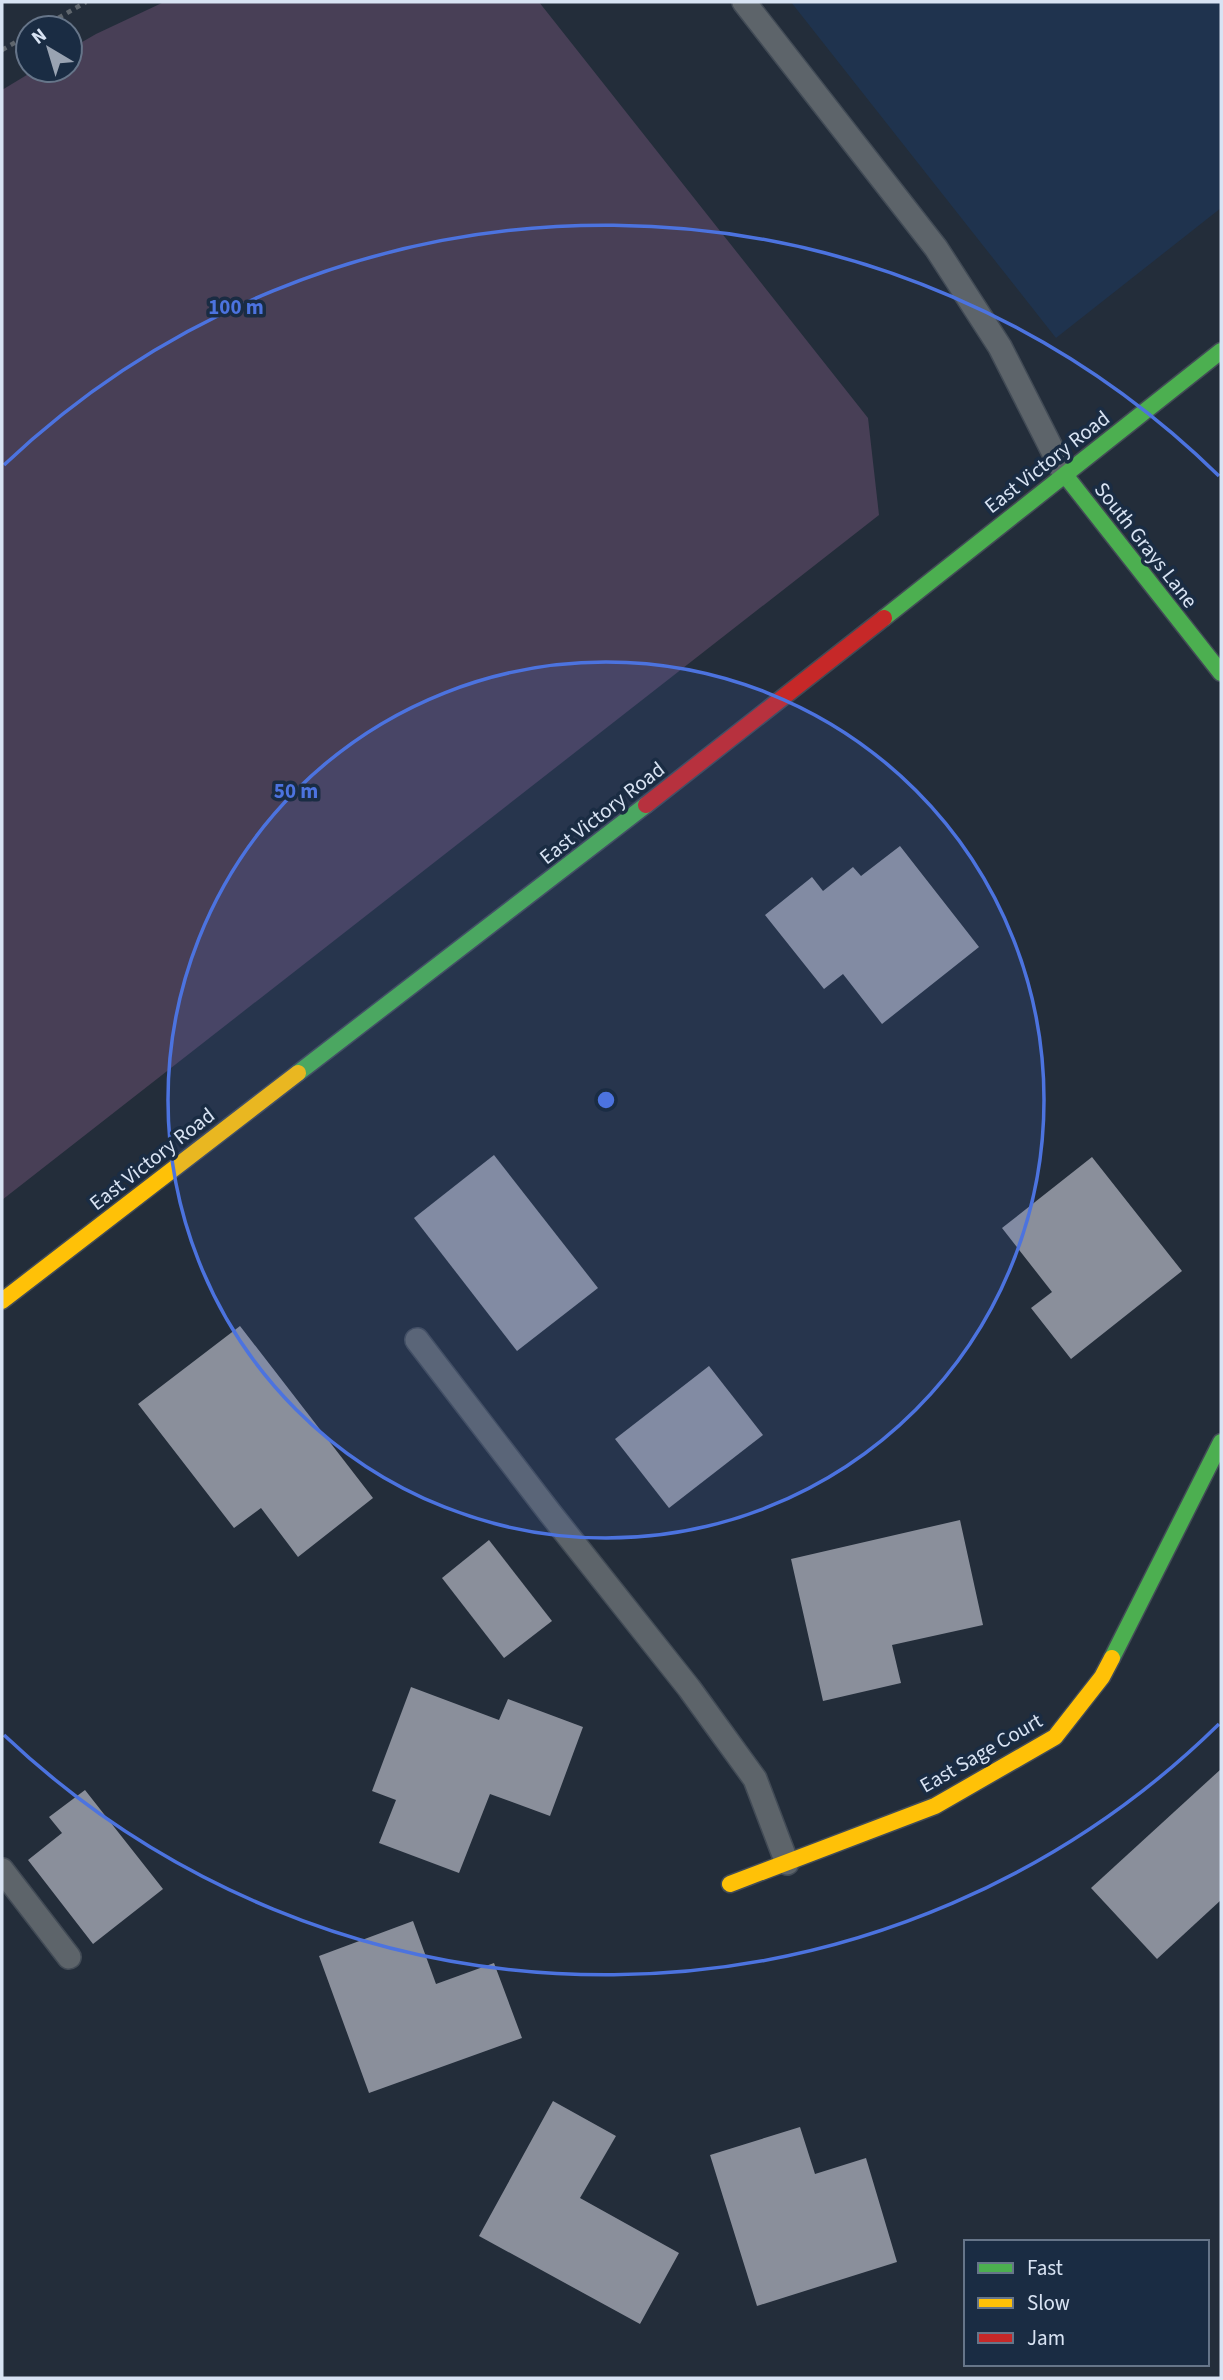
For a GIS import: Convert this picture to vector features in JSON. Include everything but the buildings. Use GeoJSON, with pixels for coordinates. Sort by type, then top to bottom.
{"type":"FeatureCollection","features":[{"type":"Feature","properties":{"kind":"street","name":"East Victory Road"},"geometry":{"type":"LineString","coordinates":[[2,1301],[635,814],[1221,351]]}},
{"type":"Feature","properties":{"kind":"street","name":"South Grays Lane"},"geometry":{"type":"LineString","coordinates":[[1065,475],[1221,673]]}},
{"type":"Feature","properties":{"kind":"street","name":"East Sage Court"},"geometry":{"type":"LineString","coordinates":[[730,1884],[934,1806],[1055,1737],[1102,1678],[1221,1442]]}},
{"type":"Feature","properties":{"kind":"lane"},"geometry":{"type":"LineString","coordinates":[[744,2],[936,248],[1000,347],[1065,475]]}},
{"type":"Feature","properties":{"kind":"lane"},"geometry":{"type":"LineString","coordinates":[[417,1340],[689,1688],[755,1779],[787,1863]]}},
{"type":"Feature","properties":{"kind":"lane"},"geometry":{"type":"LineString","coordinates":[[2,1870],[69,1957]]}},
{"type":"Feature","properties":{"kind":"path"},"geometry":{"type":"LineString","coordinates":[[65,14],[86,2]]}},
{"type":"Feature","properties":{"kind":"shaded area"},"geometry":{"type":"Polygon","coordinates":[[[164,2],[539,2],[868,418],[879,515],[2,1200],[2,90],[14,83],[84,84],[84,41],[164,2]]]}},
{"type":"Feature","properties":{"kind":"shaded area"},"geometry":{"type":"Polygon","coordinates":[[[791,2],[1221,2],[1221,208],[1056,338],[791,2]]]}},
{"type":"Feature","properties":{"kind":"traffic: fast"},"geometry":{"type":"LineString","coordinates":[[884,618],[1221,351]]}},
{"type":"Feature","properties":{"kind":"traffic: fast"},"geometry":{"type":"LineString","coordinates":[[1065,475],[1221,673]]}},
{"type":"Feature","properties":{"kind":"traffic: fast"},"geometry":{"type":"LineString","coordinates":[[298,1073],[646,805]]}},
{"type":"Feature","properties":{"kind":"traffic: fast"},"geometry":{"type":"LineString","coordinates":[[1112,1658],[1221,1442]]}},
{"type":"Feature","properties":{"kind":"traffic: slow"},"geometry":{"type":"LineString","coordinates":[[2,1301],[298,1073]]}},
{"type":"Feature","properties":{"kind":"traffic: slow"},"geometry":{"type":"LineString","coordinates":[[730,1884],[935,1806],[1055,1737],[1102,1677],[1112,1658]]}},
{"type":"Feature","properties":{"kind":"traffic: jam"},"geometry":{"type":"LineString","coordinates":[[646,805],[884,618]]}}]}
